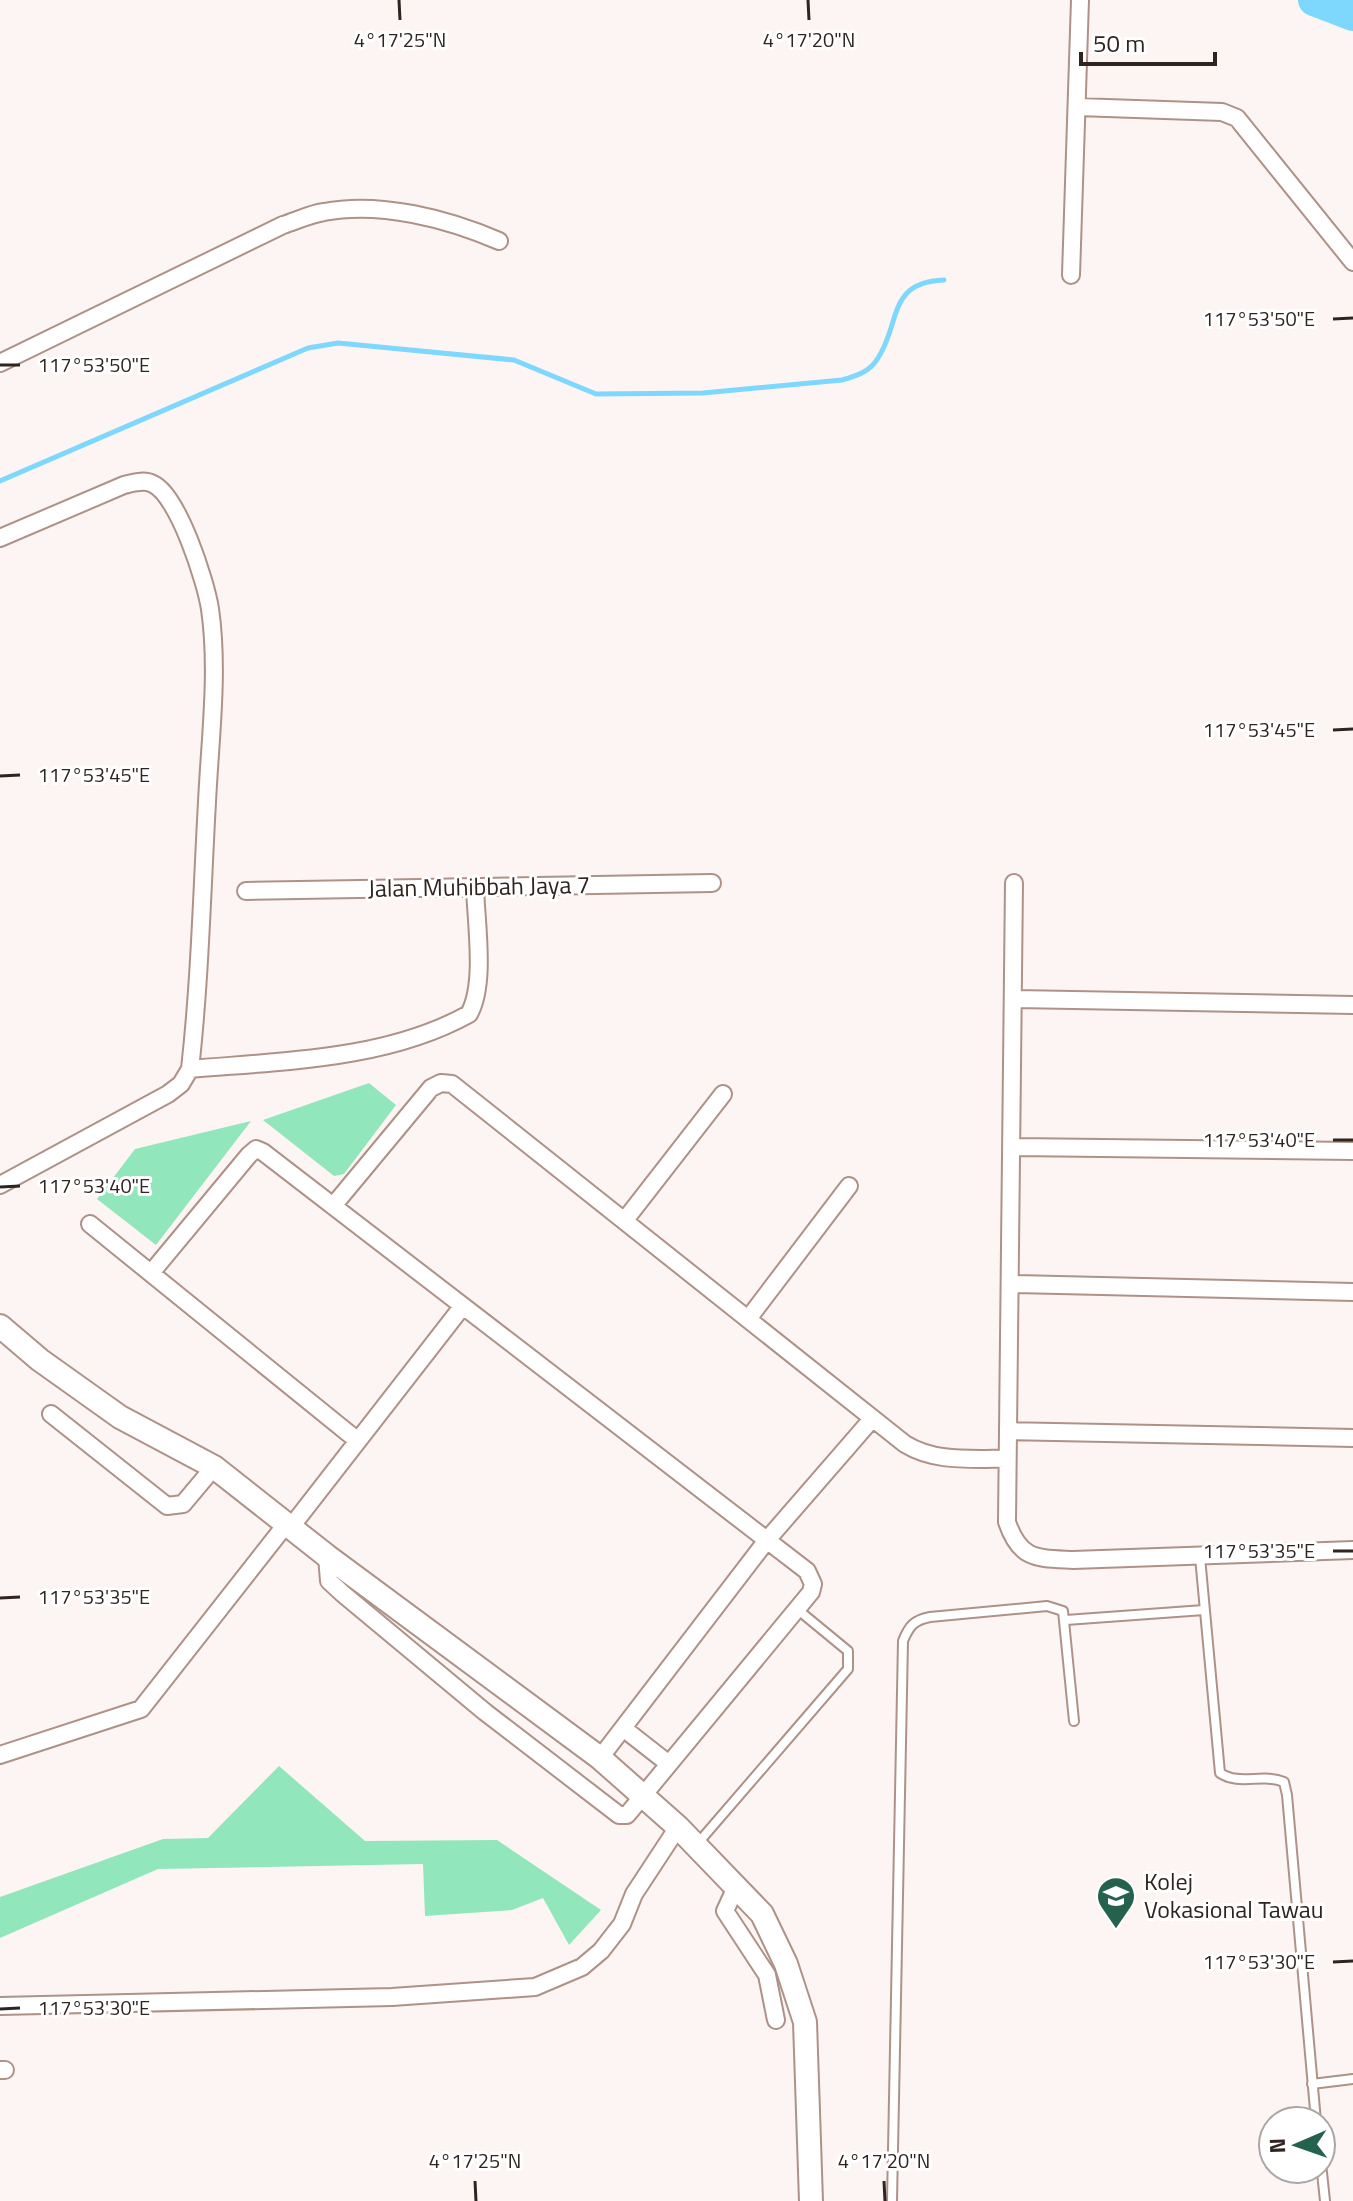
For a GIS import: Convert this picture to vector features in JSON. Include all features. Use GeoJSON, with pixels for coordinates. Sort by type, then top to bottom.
{"type":"FeatureCollection","features":[{"type":"Feature","properties":{"kind":"street"},"geometry":{"type":"LineString","coordinates":[[1071,275],[1080,0]]}},
{"type":"Feature","properties":{"kind":"street"},"geometry":{"type":"LineString","coordinates":[[1078,107],[1222,112],[1237,118],[1353,262]]}},
{"type":"Feature","properties":{"kind":"street"},"geometry":{"type":"LineString","coordinates":[[0,363],[283,225],[324,212],[379,211],[443,221],[499,241]]}},
{"type":"Feature","properties":{"kind":"street"},"geometry":{"type":"LineString","coordinates":[[0,538],[140,481],[154,484],[163,492],[195,555],[210,606],[212,634],[211,723],[190,1069],[181,1084],[168,1094],[0,1185]]}},
{"type":"Feature","properties":{"kind":"street","name":"Jalan Muhibbah Jaya 7"},"geometry":{"type":"LineString","coordinates":[[246,891],[712,883]]}},
{"type":"Feature","properties":{"kind":"street"},"geometry":{"type":"LineString","coordinates":[[1014,883],[1015,999],[1007,1459],[1007,1522],[1014,1544],[1027,1554],[1073,1560],[1352,1550],[1353,1559]]}},
{"type":"Feature","properties":{"kind":"street"},"geometry":{"type":"LineString","coordinates":[[190,1069],[361,1050],[401,1041],[469,1014],[476,1002],[477,984],[475,887]]}},
{"type":"Feature","properties":{"kind":"street"},"geometry":{"type":"LineString","coordinates":[[1015,999],[1353,1005]]}},
{"type":"Feature","properties":{"kind":"street"},"geometry":{"type":"LineString","coordinates":[[333,1206],[431,1088],[441,1083],[452,1084],[872,1419],[927,1455],[1007,1459]]}},
{"type":"Feature","properties":{"kind":"street"},"geometry":{"type":"LineString","coordinates":[[625,1220],[723,1094]]}},
{"type":"Feature","properties":{"kind":"street"},"geometry":{"type":"LineString","coordinates":[[1012,1147],[1353,1151]]}},
{"type":"Feature","properties":{"kind":"street"},"geometry":{"type":"LineString","coordinates":[[151,1273],[256,1149],[767,1540],[811,1577],[811,1592],[627,1815],[611,1810],[342,1593],[329,1581],[327,1556]]}},
{"type":"Feature","properties":{"kind":"street"},"geometry":{"type":"LineString","coordinates":[[748,1319],[849,1186]]}},
{"type":"Feature","properties":{"kind":"street"},"geometry":{"type":"LineString","coordinates":[[90,1224],[358,1441]]}},
{"type":"Feature","properties":{"kind":"street"},"geometry":{"type":"LineString","coordinates":[[1011,1284],[1353,1292]]}},
{"type":"Feature","properties":{"kind":"street"},"geometry":{"type":"LineString","coordinates":[[0,1755],[141,1709],[462,1307]]}},
{"type":"Feature","properties":{"kind":"street"},"geometry":{"type":"LineString","coordinates":[[0,1326],[40,1360],[120,1417],[214,1467],[327,1556],[600,1758],[678,1827],[762,1914],[786,1964],[805,2022],[811,2201]]}},
{"type":"Feature","properties":{"kind":"street"},"geometry":{"type":"LineString","coordinates":[[51,1414],[167,1506],[183,1504],[214,1467]]}},
{"type":"Feature","properties":{"kind":"street"},"geometry":{"type":"LineString","coordinates":[[600,1758],[767,1540],[872,1419]]}},
{"type":"Feature","properties":{"kind":"street"},"geometry":{"type":"LineString","coordinates":[[1009,1431],[1353,1438]]}},
{"type":"Feature","properties":{"kind":"street"},"geometry":{"type":"LineString","coordinates":[[623,1728],[669,1764]]}},
{"type":"Feature","properties":{"kind":"street"},"geometry":{"type":"LineString","coordinates":[[0,2006],[392,1997],[509,1992],[535,1987],[582,1967],[601,1951],[622,1924],[634,1894],[678,1827]]}},
{"type":"Feature","properties":{"kind":"street"},"geometry":{"type":"LineString","coordinates":[[736,1887],[725,1911],[767,1975],[776,2020]]}},
{"type":"Feature","properties":{"kind":"lane"},"geometry":{"type":"LineString","coordinates":[[1200,1557],[1220,1773],[1229,1780],[1272,1777],[1284,1782],[1287,1795],[1314,2105]]}},
{"type":"Feature","properties":{"kind":"lane"},"geometry":{"type":"LineString","coordinates":[[892,2201],[903,1641],[908,1627],[918,1619],[930,1617],[1047,1606],[1063,1611],[1074,1721]]}},
{"type":"Feature","properties":{"kind":"lane"},"geometry":{"type":"LineString","coordinates":[[696,1845],[848,1669],[848,1651],[797,1609]]}},
{"type":"Feature","properties":{"kind":"lane"},"geometry":{"type":"LineString","coordinates":[[1066,1620],[1204,1610]]}},
{"type":"Feature","properties":{"kind":"lane"},"geometry":{"type":"LineString","coordinates":[[1312,2084],[1353,2079]]}},
{"type":"Feature","properties":{"kind":"green space"},"geometry":{"type":"Polygon","coordinates":[[[369,1083],[396,1105],[344,1174],[334,1176],[263,1120],[369,1083]]]}},
{"type":"Feature","properties":{"kind":"green space"},"geometry":{"type":"Polygon","coordinates":[[[251,1121],[156,1245],[97,1199],[135,1149],[251,1121]]]}},
{"type":"Feature","properties":{"kind":"green space"},"geometry":{"type":"Polygon","coordinates":[[[279,1766],[365,1841],[497,1840],[601,1910],[569,1945],[543,1898],[512,1910],[425,1916],[423,1864],[158,1869],[0,1938],[0,1897],[163,1839],[208,1838],[279,1766]]]}},
{"type":"Feature","properties":{"kind":"waterway"},"geometry":{"type":"LineString","coordinates":[[1314,0],[1353,15]]}},
{"type":"Feature","properties":{"kind":"waterway"},"geometry":{"type":"LineString","coordinates":[[0,481],[308,348],[338,343],[514,360],[596,394],[703,393],[842,380],[862,373],[875,363],[904,296],[926,282],[944,280]]}},
{"type":"Feature","properties":{"kind":"place","name":"Kolej Vokasional Tawau"},"geometry":{"type":"Point","coordinates":[1116,1930]}}]}
